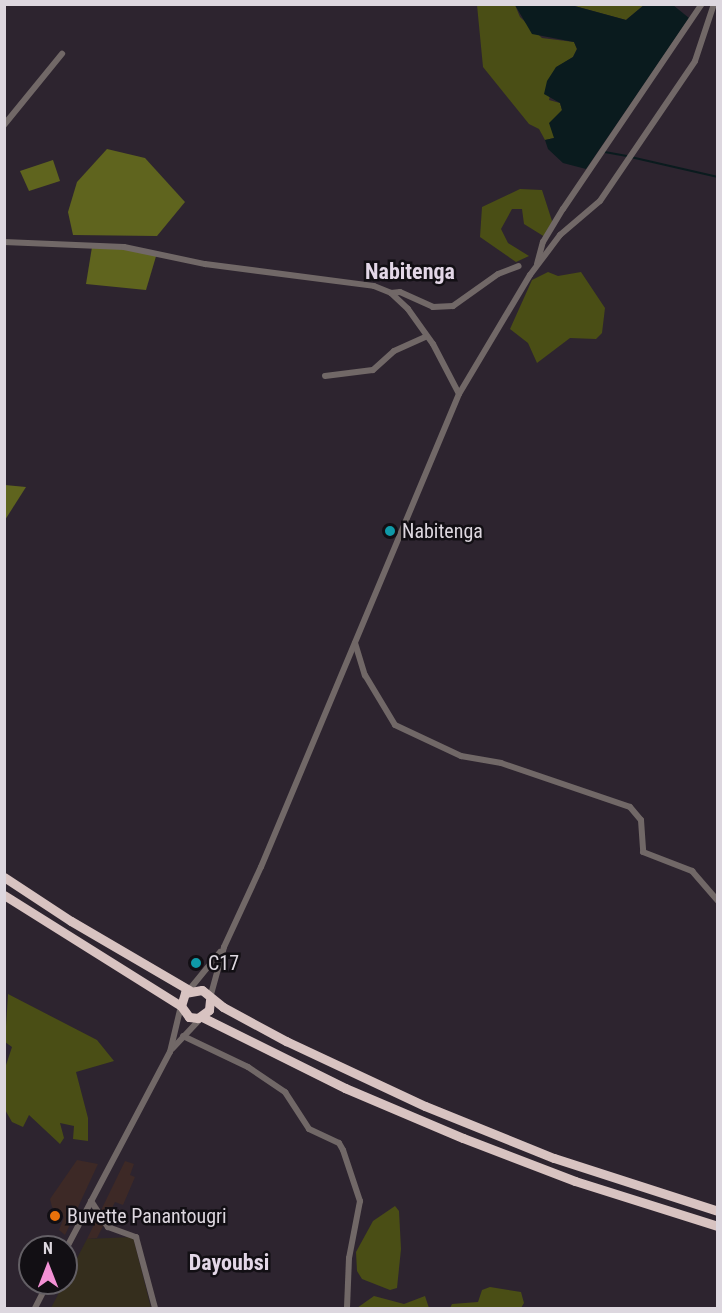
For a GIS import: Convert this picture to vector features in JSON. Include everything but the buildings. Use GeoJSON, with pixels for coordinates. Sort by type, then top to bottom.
{"type":"FeatureCollection","features":[{"type":"Feature","properties":{"kind":"highway"},"geometry":{"type":"LineString","coordinates":[[4,877],[71,921],[189,990],[202,990],[210,1000],[324,1059],[466,1123],[565,1162],[717,1211]]}},
{"type":"Feature","properties":{"kind":"highway"},"geometry":{"type":"LineString","coordinates":[[4,895],[181,1006],[189,1017],[202,1017],[345,1088],[463,1138],[575,1181],[717,1226]]}},
{"type":"Feature","properties":{"kind":"highway"},"geometry":{"type":"LineString","coordinates":[[181,1006],[182,997],[189,990]]}},
{"type":"Feature","properties":{"kind":"highway"},"geometry":{"type":"LineString","coordinates":[[202,1017],[209,1010],[210,1000]]}},
{"type":"Feature","properties":{"kind":"street"},"geometry":{"type":"LineString","coordinates":[[537,267],[543,242],[563,209],[702,4]]}},
{"type":"Feature","properties":{"kind":"street"},"geometry":{"type":"LineString","coordinates":[[210,1000],[224,947],[459,394],[537,267],[560,235],[600,201],[695,61],[714,4]]}},
{"type":"Feature","properties":{"kind":"street"},"geometry":{"type":"LineString","coordinates":[[4,125],[62,54]]}},
{"type":"Feature","properties":{"kind":"street"},"geometry":{"type":"LineString","coordinates":[[4,242],[124,247],[205,264],[350,281],[391,293],[400,292],[433,307],[453,306],[498,274],[519,266]]}},
{"type":"Feature","properties":{"kind":"street"},"geometry":{"type":"LineString","coordinates":[[391,293],[427,336],[459,394]]}},
{"type":"Feature","properties":{"kind":"street"},"geometry":{"type":"LineString","coordinates":[[325,376],[373,370],[394,351],[427,336]]}},
{"type":"Feature","properties":{"kind":"street"},"geometry":{"type":"LineString","coordinates":[[355,643],[364,675],[383,699],[395,724],[461,756],[501,764],[630,807],[641,820],[643,852],[692,871],[717,901]]}},
{"type":"Feature","properties":{"kind":"street"},"geometry":{"type":"LineString","coordinates":[[189,990],[224,947]]}},
{"type":"Feature","properties":{"kind":"street"},"geometry":{"type":"LineString","coordinates":[[170,1052],[181,1006]]}},
{"type":"Feature","properties":{"kind":"street"},"geometry":{"type":"LineString","coordinates":[[74,1235],[170,1052],[202,1017]]}},
{"type":"Feature","properties":{"kind":"street"},"geometry":{"type":"LineString","coordinates":[[183,1036],[248,1067],[285,1092],[309,1129],[339,1143],[360,1201],[350,1258],[347,1308]]}},
{"type":"Feature","properties":{"kind":"street"},"geometry":{"type":"LineString","coordinates":[[92,1201],[108,1227],[136,1237],[155,1308]]}},
{"type":"Feature","properties":{"kind":"shaded area"},"geometry":{"type":"Polygon","coordinates":[[[515,5],[571,5],[626,20],[644,5],[673,5],[689,18],[586,169],[563,163],[548,149],[545,140],[554,138],[549,123],[562,110],[560,103],[544,94],[547,81],[556,67],[573,57],[577,49],[574,42],[532,34],[515,5]]]}},
{"type":"Feature","properties":{"kind":"shaded area"},"geometry":{"type":"Polygon","coordinates":[[[77,1160],[98,1164],[65,1235],[59,1230],[64,1217],[52,1207],[50,1199],[77,1160]]]}},
{"type":"Feature","properties":{"kind":"shaded area"},"geometry":{"type":"Polygon","coordinates":[[[125,1161],[134,1164],[130,1175],[135,1177],[123,1205],[115,1202],[97,1238],[87,1239],[125,1161]]]}},
{"type":"Feature","properties":{"kind":"shaded area"},"geometry":{"type":"Polygon","coordinates":[[[133,1237],[151,1308],[51,1308],[58,1295],[78,1295],[78,1256],[87,1239],[133,1237]]]}},
{"type":"Feature","properties":{"kind":"green space"},"geometry":{"type":"Polygon","coordinates":[[[477,5],[515,5],[520,17],[542,38],[574,42],[577,49],[573,57],[556,68],[549,100],[560,103],[562,110],[554,138],[545,140],[539,129],[529,124],[483,67],[477,5]]]}},
{"type":"Feature","properties":{"kind":"green space"},"geometry":{"type":"Polygon","coordinates":[[[571,5],[644,5],[626,20],[571,5]]]}},
{"type":"Feature","properties":{"kind":"green space"},"geometry":{"type":"Polygon","coordinates":[[[107,149],[145,158],[185,202],[157,236],[73,235],[68,212],[77,182],[107,149]]]}},
{"type":"Feature","properties":{"kind":"green space"},"geometry":{"type":"Polygon","coordinates":[[[53,160],[60,181],[29,191],[20,171],[53,160]]]}},
{"type":"Feature","properties":{"kind":"green space"},"geometry":{"type":"Polygon","coordinates":[[[520,189],[542,190],[553,224],[545,237],[524,224],[522,209],[512,209],[501,229],[508,243],[529,256],[516,262],[480,237],[482,207],[520,189]]]}},
{"type":"Feature","properties":{"kind":"green space"},"geometry":{"type":"Polygon","coordinates":[[[110,246],[157,253],[146,290],[86,284],[92,247],[110,246]]]}},
{"type":"Feature","properties":{"kind":"green space"},"geometry":{"type":"Polygon","coordinates":[[[548,272],[558,276],[581,272],[605,308],[602,333],[596,339],[570,338],[537,363],[528,343],[510,329],[532,280],[548,272]]]}},
{"type":"Feature","properties":{"kind":"green space"},"geometry":{"type":"Polygon","coordinates":[[[4,485],[26,487],[5,520],[4,485]]]}},
{"type":"Feature","properties":{"kind":"green space"},"geometry":{"type":"Polygon","coordinates":[[[8,994],[97,1040],[114,1061],[76,1072],[88,1118],[88,1141],[73,1139],[74,1126],[60,1123],[64,1138],[60,1144],[29,1115],[23,1127],[12,1122],[4,1108],[5,1068],[12,1047],[5,1042],[8,994]]]}},
{"type":"Feature","properties":{"kind":"green space"},"geometry":{"type":"Polygon","coordinates":[[[395,1206],[399,1211],[401,1249],[397,1288],[390,1290],[362,1279],[357,1271],[356,1252],[373,1221],[395,1206]]]}},
{"type":"Feature","properties":{"kind":"green space"},"geometry":{"type":"Polygon","coordinates":[[[490,1287],[521,1292],[524,1303],[521,1308],[450,1308],[452,1304],[478,1302],[482,1290],[490,1287]]]}},
{"type":"Feature","properties":{"kind":"green space"},"geometry":{"type":"Polygon","coordinates":[[[374,1296],[404,1304],[425,1296],[429,1308],[357,1308],[374,1296]]]}},
{"type":"Feature","properties":{"kind":"waterway"},"geometry":{"type":"LineString","coordinates":[[605,152],[627,156]]}},
{"type":"Feature","properties":{"kind":"waterway"},"geometry":{"type":"LineString","coordinates":[[631,157],[718,177]]}},
{"type":"Feature","properties":{"kind":"place","name":"Nabitenga"},"geometry":{"type":"Point","coordinates":[390,531]}},
{"type":"Feature","properties":{"kind":"place","name":"C17"},"geometry":{"type":"Point","coordinates":[196,963]}},
{"type":"Feature","properties":{"kind":"place","name":"Buvette Panantougri"},"geometry":{"type":"Point","coordinates":[55,1216]}},
{"type":"Feature","properties":{"kind":"district","name":"Nabitenga"},"geometry":{"type":"Point","coordinates":[410,272]}},
{"type":"Feature","properties":{"kind":"district","name":"Dayoubsi"},"geometry":{"type":"Point","coordinates":[229,1263]}}]}
